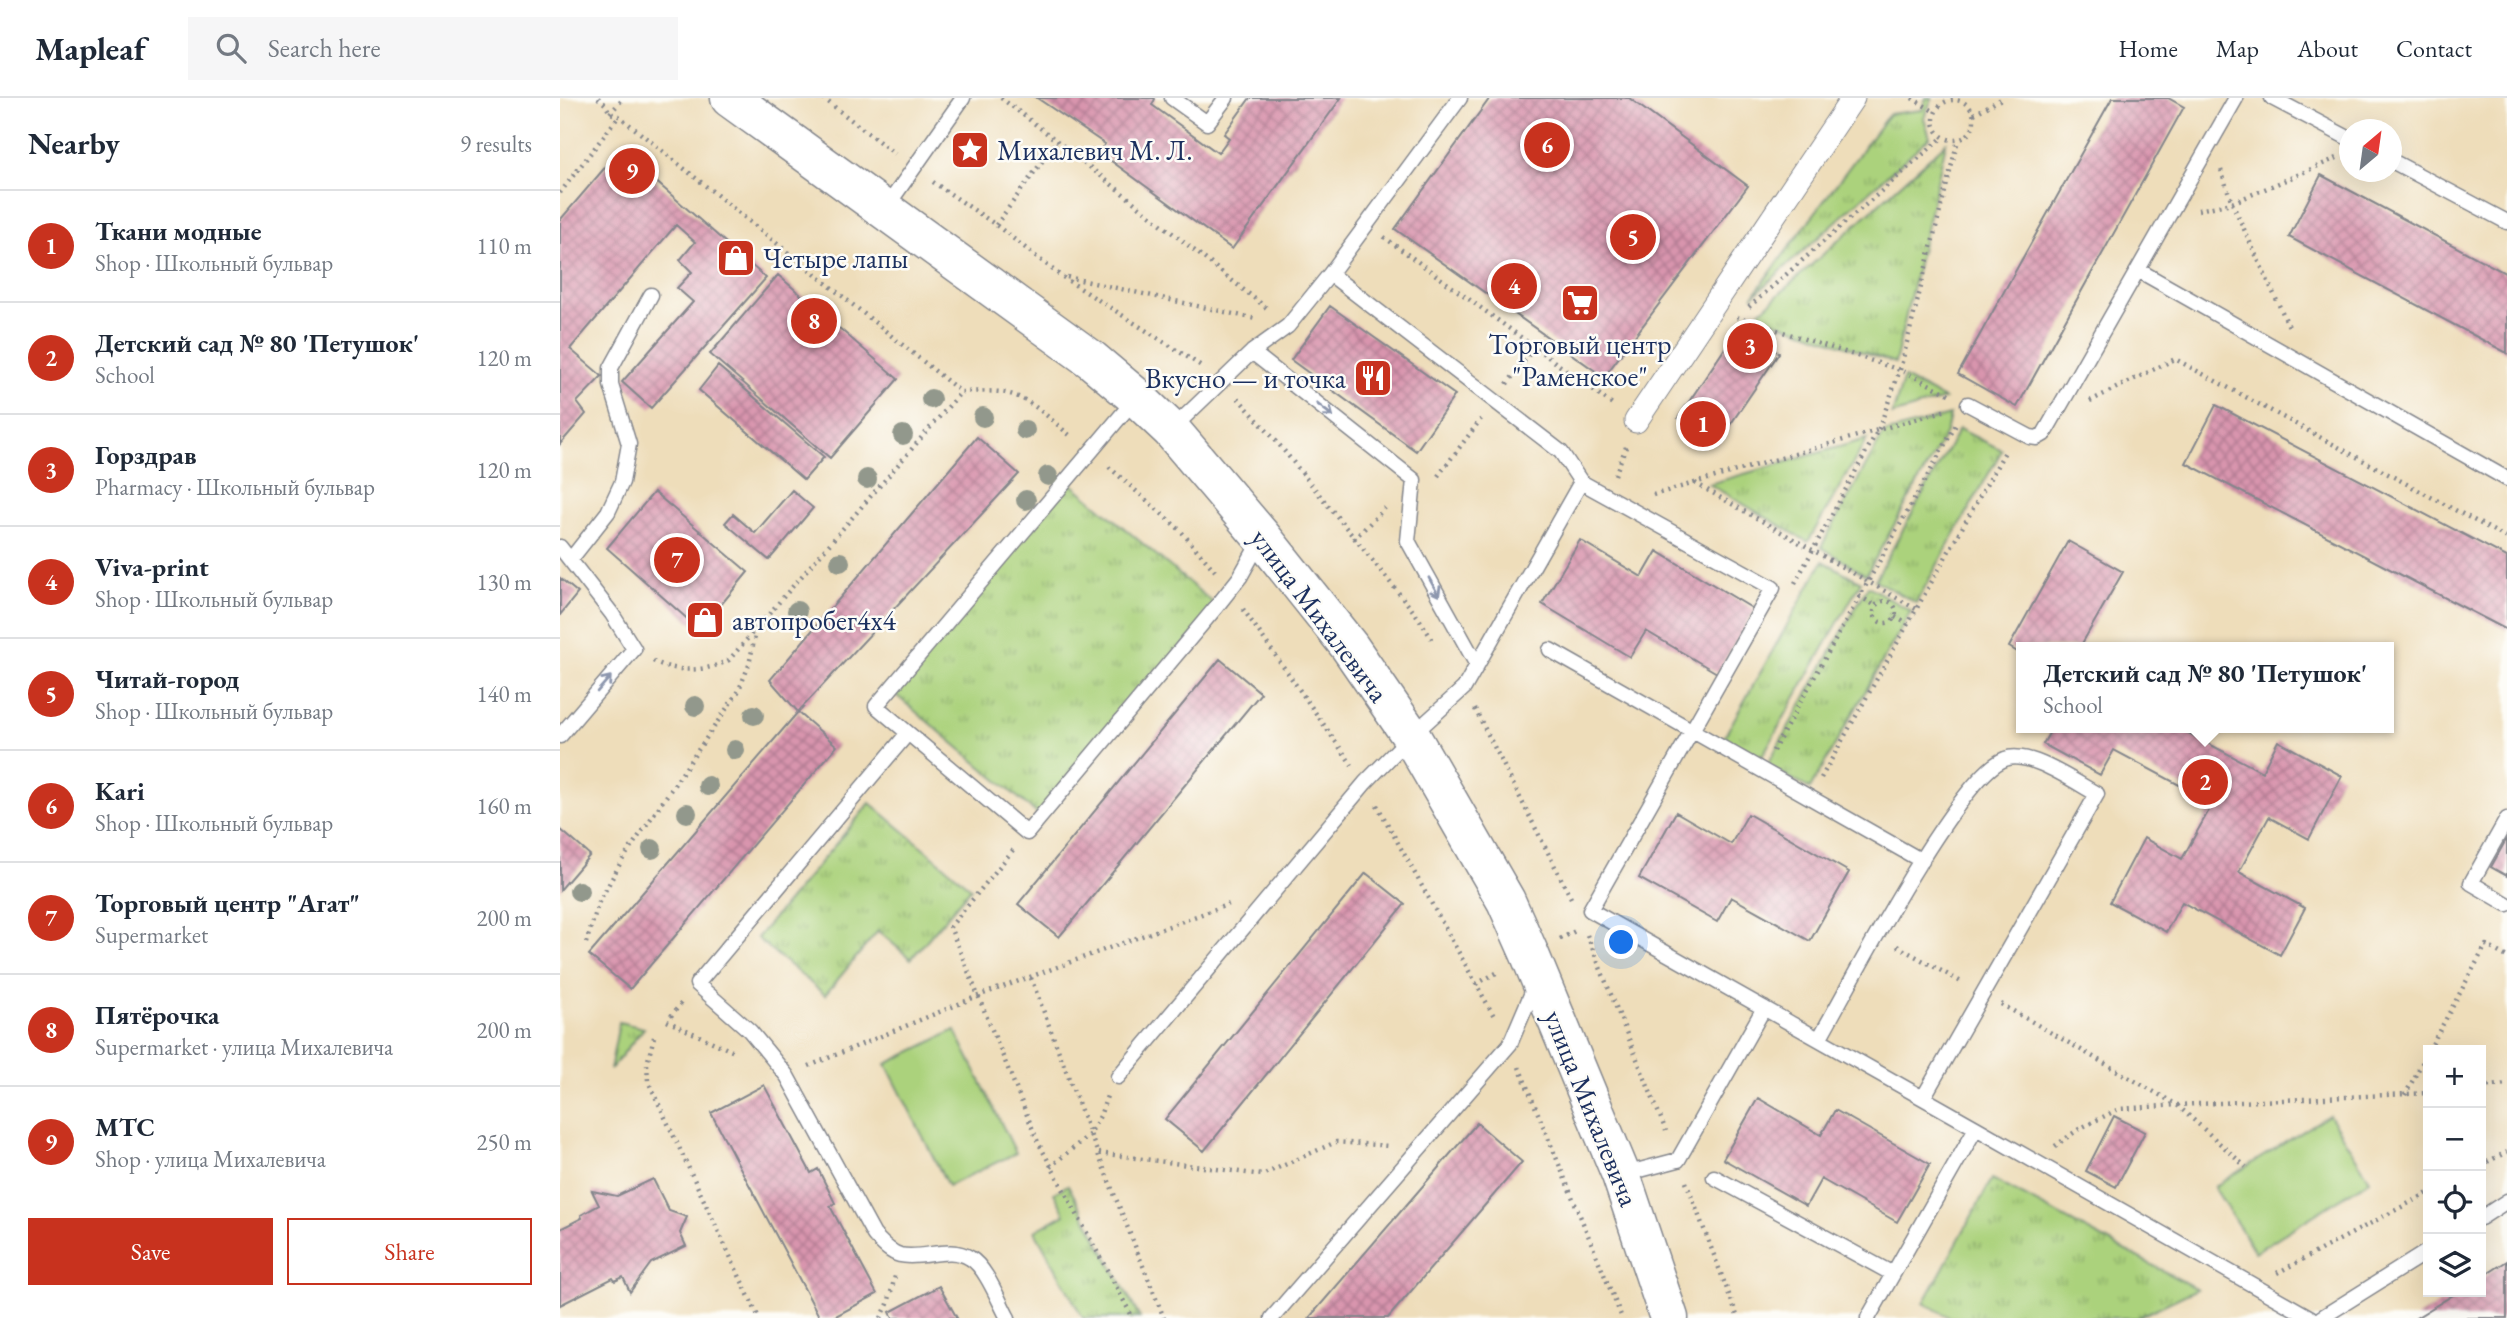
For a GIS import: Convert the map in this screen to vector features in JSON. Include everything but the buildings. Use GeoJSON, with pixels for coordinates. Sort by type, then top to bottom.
{"type":"FeatureCollection","features":[{"type":"Feature","properties":{"kind":"main road","name":"улица Михалевича"},"geometry":{"type":"LineString","coordinates":[[730,98],[1092,360],[1136,397],[1171,430],[1262,537],[1349,646],[1410,736],[1506,901],[1621,1175],[1669,1318]]}},
{"type":"Feature","properties":{"kind":"street"},"geometry":{"type":"LineString","coordinates":[[1636,421],[1853,98]]}},
{"type":"Feature","properties":{"kind":"lane"},"geometry":{"type":"LineString","coordinates":[[884,211],[963,98]]}},
{"type":"Feature","properties":{"kind":"lane"},"geometry":{"type":"LineString","coordinates":[[1172,98],[1207,124],[1226,98]]}},
{"type":"Feature","properties":{"kind":"lane"},"geometry":{"type":"LineString","coordinates":[[1171,430],[1252,352],[1288,326],[1368,225],[1460,98]]}},
{"type":"Feature","properties":{"kind":"lane"},"geometry":{"type":"LineString","coordinates":[[1968,404],[2030,437],[2037,438],[2044,434],[2236,98]]}},
{"type":"Feature","properties":{"kind":"lane"},"geometry":{"type":"LineString","coordinates":[[2272,98],[2339,140]]}},
{"type":"Feature","properties":{"kind":"lane"},"geometry":{"type":"LineString","coordinates":[[2402,166],[2507,222]]}},
{"type":"Feature","properties":{"kind":"lane"},"geometry":{"type":"LineString","coordinates":[[2138,270],[2507,479]]}},
{"type":"Feature","properties":{"kind":"lane"},"geometry":{"type":"LineString","coordinates":[[1330,274],[1561,452],[1581,482],[1773,588],[1590,910],[2311,1318]]}},
{"type":"Feature","properties":{"kind":"lane"},"geometry":{"type":"LineString","coordinates":[[571,559],[608,512],[622,482],[629,444],[611,385],[611,368],[651,295]]}},
{"type":"Feature","properties":{"kind":"lane"},"geometry":{"type":"LineString","coordinates":[[1252,352],[1415,481],[1408,541],[1477,665]]}},
{"type":"Feature","properties":{"kind":"lane"},"geometry":{"type":"LineString","coordinates":[[1136,397],[876,706],[1027,833],[1217,607],[1240,577],[1262,537]]}},
{"type":"Feature","properties":{"kind":"lane"},"geometry":{"type":"LineString","coordinates":[[1118,1077],[1365,783],[1410,736],[1464,688],[1581,482]]}},
{"type":"Feature","properties":{"kind":"lane"},"geometry":{"type":"LineString","coordinates":[[560,547],[612,614],[634,649],[560,736]]}},
{"type":"Feature","properties":{"kind":"lane"},"geometry":{"type":"LineString","coordinates":[[1550,650],[1922,861]]}},
{"type":"Feature","properties":{"kind":"lane"},"geometry":{"type":"LineString","coordinates":[[908,733],[697,985],[750,1031],[786,1076],[867,1226],[880,1242],[900,1255],[947,1252],[970,1258],[982,1270],[1008,1318]]}},
{"type":"Feature","properties":{"kind":"lane"},"geometry":{"type":"LineString","coordinates":[[1819,1039],[1952,811],[1982,775],[2006,758],[2033,759],[2097,794],[1923,1098]]}},
{"type":"Feature","properties":{"kind":"lane"},"geometry":{"type":"LineString","coordinates":[[2507,819],[2471,883],[2507,904]]}},
{"type":"Feature","properties":{"kind":"lane"},"geometry":{"type":"LineString","coordinates":[[1272,1318],[1510,1044],[1539,976]]}},
{"type":"Feature","properties":{"kind":"lane"},"geometry":{"type":"LineString","coordinates":[[1621,1175],[1678,1160],[1764,1008]]}},
{"type":"Feature","properties":{"kind":"lane"},"geometry":{"type":"LineString","coordinates":[[1868,1318],[1976,1128]]}},
{"type":"Feature","properties":{"kind":"lane"},"geometry":{"type":"LineString","coordinates":[[1714,1177],[1893,1274]]}},
{"type":"Feature","properties":{"kind":"lane"},"geometry":{"type":"LineString","coordinates":[[2486,1215],[2507,1201]]}},
{"type":"Feature","properties":{"kind":"lane"},"geometry":{"type":"LineString","coordinates":[[2321,1318],[2423,1254]]}},
{"type":"Feature","properties":{"kind":"path"},"geometry":{"type":"LineString","coordinates":[[610,113],[624,98]]}},
{"type":"Feature","properties":{"kind":"path"},"geometry":{"type":"LineString","coordinates":[[1001,98],[1288,326]]}},
{"type":"Feature","properties":{"kind":"path"},"geometry":{"type":"LineString","coordinates":[[1912,98],[1935,112]]}},
{"type":"Feature","properties":{"kind":"path"},"geometry":{"type":"LineString","coordinates":[[1974,114],[2003,98]]}},
{"type":"Feature","properties":{"kind":"path"},"geometry":{"type":"LineString","coordinates":[[1959,99],[1965,102],[1974,114],[1971,132],[1958,140],[1943,137],[1935,125],[1935,112],[1945,101],[1959,99]]}},
{"type":"Feature","properties":{"kind":"path"},"geometry":{"type":"LineString","coordinates":[[560,193],[619,116]]}},
{"type":"Feature","properties":{"kind":"path"},"geometry":{"type":"LineString","coordinates":[[1738,317],[1943,137]]}},
{"type":"Feature","properties":{"kind":"path"},"geometry":{"type":"LineString","coordinates":[[1879,428],[1900,370],[1958,140]]}},
{"type":"Feature","properties":{"kind":"path"},"geometry":{"type":"LineString","coordinates":[[996,225],[1058,141]]}},
{"type":"Feature","properties":{"kind":"path"},"geometry":{"type":"LineString","coordinates":[[2211,142],[2232,203],[2291,332]]}},
{"type":"Feature","properties":{"kind":"path"},"geometry":{"type":"LineString","coordinates":[[2169,216],[2232,203],[2339,151]]}},
{"type":"Feature","properties":{"kind":"path"},"geometry":{"type":"LineString","coordinates":[[1368,225],[1636,421],[1606,495]]}},
{"type":"Feature","properties":{"kind":"path"},"geometry":{"type":"LineString","coordinates":[[1061,276],[1288,326]]}},
{"type":"Feature","properties":{"kind":"path"},"geometry":{"type":"LineString","coordinates":[[1707,314],[1738,317],[1900,370],[1968,404]]}},
{"type":"Feature","properties":{"kind":"path"},"geometry":{"type":"LineString","coordinates":[[1354,539],[1415,481],[1439,476],[1534,348]]}},
{"type":"Feature","properties":{"kind":"path"},"geometry":{"type":"LineString","coordinates":[[2052,421],[2175,359],[2507,538]]}},
{"type":"Feature","properties":{"kind":"path"},"geometry":{"type":"LineString","coordinates":[[634,649],[670,668],[693,670],[729,660],[961,393]]}},
{"type":"Feature","properties":{"kind":"path"},"geometry":{"type":"LineString","coordinates":[[1622,504],[1968,404]]}},
{"type":"Feature","properties":{"kind":"path"},"geometry":{"type":"LineString","coordinates":[[1762,770],[1968,404]]}},
{"type":"Feature","properties":{"kind":"path"},"geometry":{"type":"LineString","coordinates":[[1811,798],[2017,431]]}},
{"type":"Feature","properties":{"kind":"path"},"geometry":{"type":"LineString","coordinates":[[1694,483],[1916,609]]}},
{"type":"Feature","properties":{"kind":"path"},"geometry":{"type":"LineString","coordinates":[[1859,596],[1876,606]]}},
{"type":"Feature","properties":{"kind":"path"},"geometry":{"type":"LineString","coordinates":[[1886,600],[1894,605],[1897,612],[1894,621],[1885,624],[1875,620],[1873,610],[1876,606],[1886,600]]}},
{"type":"Feature","properties":{"kind":"path"},"geometry":{"type":"LineString","coordinates":[[1895,617],[1908,624]]}},
{"type":"Feature","properties":{"kind":"path"},"geometry":{"type":"LineString","coordinates":[[586,943],[596,909],[621,862],[737,692],[749,665],[756,631]]}},
{"type":"Feature","properties":{"kind":"path"},"geometry":{"type":"LineString","coordinates":[[1027,833],[950,927],[1050,1167],[1133,1318]]}},
{"type":"Feature","properties":{"kind":"path"},"geometry":{"type":"LineString","coordinates":[[667,1021],[786,1076],[978,996],[1279,886]]}},
{"type":"Feature","properties":{"kind":"path"},"geometry":{"type":"LineString","coordinates":[[1878,935],[2177,1105],[2246,1167]]}},
{"type":"Feature","properties":{"kind":"path"},"geometry":{"type":"LineString","coordinates":[[2432,1045],[2486,945],[2507,957]]}},
{"type":"Feature","properties":{"kind":"path"},"geometry":{"type":"LineString","coordinates":[[1031,978],[1164,1318]]}},
{"type":"Feature","properties":{"kind":"path"},"geometry":{"type":"LineString","coordinates":[[654,1037],[647,1064],[648,1081],[759,1318]]}},
{"type":"Feature","properties":{"kind":"path"},"geometry":{"type":"LineString","coordinates":[[2404,1095],[2423,1062]]}},
{"type":"Feature","properties":{"kind":"path"},"geometry":{"type":"LineString","coordinates":[[1050,1167],[1090,1134],[1118,1077]]}},
{"type":"Feature","properties":{"kind":"path"},"geometry":{"type":"LineString","coordinates":[[2486,1086],[2507,1084]]}},
{"type":"Feature","properties":{"kind":"path"},"geometry":{"type":"LineString","coordinates":[[2034,1161],[2079,1129],[2119,1109],[2423,1093]]}},
{"type":"Feature","properties":{"kind":"path"},"geometry":{"type":"LineString","coordinates":[[1098,1153],[1262,1175],[1336,1142],[1419,1148]]}},
{"type":"Feature","properties":{"kind":"path"},"geometry":{"type":"LineString","coordinates":[[2486,1162],[2507,1152]]}},
{"type":"Feature","properties":{"kind":"path"},"geometry":{"type":"LineString","coordinates":[[2253,1285],[2423,1196]]}},
{"type":"Feature","properties":{"kind":"path"},"geometry":{"type":"LineString","coordinates":[[881,1318],[888,1304],[900,1255]]}},
{"type":"Feature","properties":{"kind":"green space"},"geometry":{"type":"Polygon","coordinates":[[[1926,98],[1932,98],[1924,118],[1930,137],[1752,297],[1889,114],[1922,110],[1926,98]]]}},
{"type":"Feature","properties":{"kind":"green space"},"geometry":{"type":"Polygon","coordinates":[[[1946,143],[1895,363],[1756,315],[1946,143]]]}},
{"type":"Feature","properties":{"kind":"green space"},"geometry":{"type":"Polygon","coordinates":[[[1904,378],[1944,399],[1892,415],[1904,378]]]}},
{"type":"Feature","properties":{"kind":"green space"},"geometry":{"type":"Polygon","coordinates":[[[1950,415],[1946,433],[1866,575],[1821,547],[1884,433],[1950,415]]]}},
{"type":"Feature","properties":{"kind":"green space"},"geometry":{"type":"Polygon","coordinates":[[[1959,429],[2002,450],[1916,603],[1875,580],[1959,429]]]}},
{"type":"Feature","properties":{"kind":"green space"},"geometry":{"type":"Polygon","coordinates":[[[1867,439],[1808,542],[1709,484],[1867,439]]]}},
{"type":"Feature","properties":{"kind":"green space"},"geometry":{"type":"Polygon","coordinates":[[[1067,480],[1217,606],[1040,816],[890,690],[1067,480]]]}},
{"type":"Feature","properties":{"kind":"green space"},"geometry":{"type":"Polygon","coordinates":[[[1823,561],[1861,582],[1760,760],[1723,739],[1823,561]]]}},
{"type":"Feature","properties":{"kind":"green space"},"geometry":{"type":"Polygon","coordinates":[[[1868,586],[1911,611],[1810,789],[1767,765],[1868,586]]]}},
{"type":"Feature","properties":{"kind":"green space"},"geometry":{"type":"Polygon","coordinates":[[[870,803],[971,888],[911,959],[878,931],[825,995],[757,938],[870,803]]]}},
{"type":"Feature","properties":{"kind":"green space"},"geometry":{"type":"Polygon","coordinates":[[[619,1023],[644,1028],[610,1070],[619,1023]]]}},
{"type":"Feature","properties":{"kind":"green space"},"geometry":{"type":"Polygon","coordinates":[[[955,1030],[1016,1153],[948,1186],[886,1064],[955,1030]]]}},
{"type":"Feature","properties":{"kind":"green space"},"geometry":{"type":"Polygon","coordinates":[[[2329,1115],[2370,1180],[2255,1252],[2214,1187],[2329,1115]]]}},
{"type":"Feature","properties":{"kind":"green space"},"geometry":{"type":"Polygon","coordinates":[[[1992,1179],[2197,1289],[2137,1318],[1951,1318],[1924,1303],[1992,1179]]]}},
{"type":"Feature","properties":{"kind":"green space"},"geometry":{"type":"Polygon","coordinates":[[[1068,1185],[1140,1318],[1083,1318],[1035,1231],[1065,1214],[1054,1193],[1068,1185]]]}},
{"type":"Feature","properties":{"kind":"place","name":"Kari"},"geometry":{"type":"Point","coordinates":[1547,145]}},
{"type":"Feature","properties":{"kind":"place","name":"Михалевич М. Л."},"geometry":{"type":"Point","coordinates":[970,150]}},
{"type":"Feature","properties":{"kind":"place","name":"МТС"},"geometry":{"type":"Point","coordinates":[632,171]}},
{"type":"Feature","properties":{"kind":"place","name":"Читай-город"},"geometry":{"type":"Point","coordinates":[1633,237]}},
{"type":"Feature","properties":{"kind":"place","name":"Четыре лапы"},"geometry":{"type":"Point","coordinates":[736,258]}},
{"type":"Feature","properties":{"kind":"place","name":"Viva-print"},"geometry":{"type":"Point","coordinates":[1514,286]}},
{"type":"Feature","properties":{"kind":"place","name":"Торговый центр \"Раменское\""},"geometry":{"type":"Point","coordinates":[1580,303]}},
{"type":"Feature","properties":{"kind":"place","name":"Пятёрочка"},"geometry":{"type":"Point","coordinates":[814,321]}},
{"type":"Feature","properties":{"kind":"place","name":"Горздрав"},"geometry":{"type":"Point","coordinates":[1750,346]}},
{"type":"Feature","properties":{"kind":"place","name":"Вкусно — и точка"},"geometry":{"type":"Point","coordinates":[1373,378]}},
{"type":"Feature","properties":{"kind":"place","name":"Ткани модные"},"geometry":{"type":"Point","coordinates":[1703,424]}},
{"type":"Feature","properties":{"kind":"place","name":"Торговый центр \"Агат\""},"geometry":{"type":"Point","coordinates":[677,560]}},
{"type":"Feature","properties":{"kind":"place","name":"автопробег4х4"},"geometry":{"type":"Point","coordinates":[705,620]}},
{"type":"Feature","properties":{"kind":"place","name":"Детский сад № 80 'Петушок'"},"geometry":{"type":"Point","coordinates":[2205,782]}}]}
